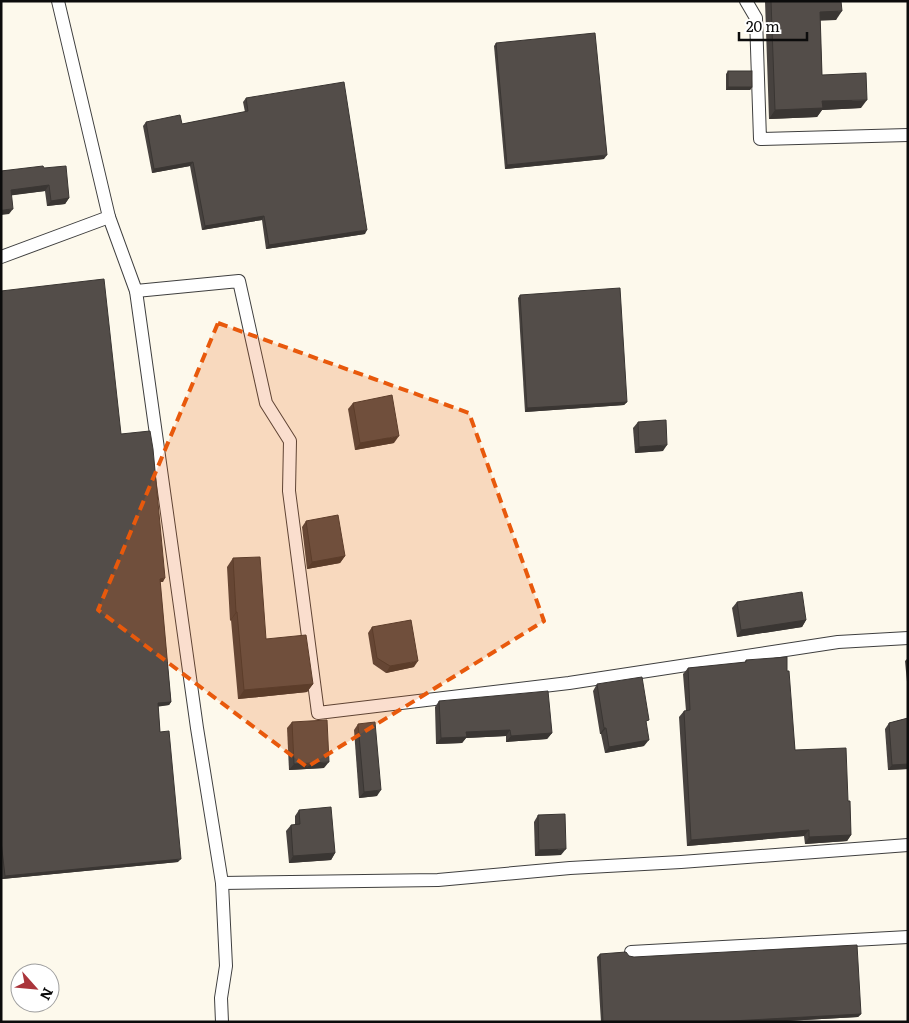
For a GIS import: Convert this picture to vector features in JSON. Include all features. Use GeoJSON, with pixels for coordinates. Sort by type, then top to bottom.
{"type":"FeatureCollection","features":[{"type":"Feature","properties":{"kind":"lane"},"geometry":{"type":"LineString","coordinates":[[58,1],[109,217],[136,291],[197,728],[222,883],[226,966],[221,998],[222,1022]]}},
{"type":"Feature","properties":{"kind":"lane"},"geometry":{"type":"LineString","coordinates":[[746,1],[756,18],[760,139],[908,135]]}},
{"type":"Feature","properties":{"kind":"lane"},"geometry":{"type":"LineString","coordinates":[[1,256],[109,217]]}},
{"type":"Feature","properties":{"kind":"lane"},"geometry":{"type":"LineString","coordinates":[[136,291],[239,281],[266,403],[290,441],[290,491],[318,713],[569,683],[838,642],[908,638]]}},
{"type":"Feature","properties":{"kind":"lane"},"geometry":{"type":"LineString","coordinates":[[222,883],[438,880],[570,868],[908,846]]}},
{"type":"Feature","properties":{"kind":"lane"},"geometry":{"type":"LineString","coordinates":[[631,952],[908,937]]}},
{"type":"Feature","properties":{"kind":"highlighted area"},"geometry":{"type":"Polygon","coordinates":[[[218,323],[469,413],[544,621],[307,767],[98,610],[218,323]]]}},
{"type":"Feature","properties":{"kind":"building"},"geometry":{"type":"Polygon","coordinates":[[[771,1],[841,1],[842,11],[820,12],[822,75],[866,73],[867,100],[822,101],[823,108],[775,110],[771,1]]]}},
{"type":"Feature","properties":{"kind":"building"},"geometry":{"type":"Polygon","coordinates":[[[595,33],[607,155],[507,165],[496,43],[595,33]]]}},
{"type":"Feature","properties":{"kind":"building"},"geometry":{"type":"Polygon","coordinates":[[[728,71],[752,71],[752,87],[728,87],[728,71]]]}},
{"type":"Feature","properties":{"kind":"building"},"geometry":{"type":"Polygon","coordinates":[[[344,82],[367,230],[269,245],[264,216],[205,226],[193,162],[154,169],[146,122],[180,115],[182,124],[248,111],[246,98],[344,82]]]}},
{"type":"Feature","properties":{"kind":"building"},"geometry":{"type":"Polygon","coordinates":[[[43,166],[44,168],[66,166],[69,198],[51,201],[49,185],[11,190],[13,209],[1,210],[1,171],[43,166]]]}},
{"type":"Feature","properties":{"kind":"building"},"geometry":{"type":"Polygon","coordinates":[[[104,279],[121,434],[150,431],[153,449],[165,578],[160,579],[171,702],[158,703],[160,732],[169,731],[181,859],[5,876],[1,841],[1,291],[104,279]]]}},
{"type":"Feature","properties":{"kind":"building"},"geometry":{"type":"Polygon","coordinates":[[[620,288],[627,402],[527,408],[520,295],[620,288]]]}},
{"type":"Feature","properties":{"kind":"building"},"geometry":{"type":"Polygon","coordinates":[[[392,395],[399,436],[360,443],[353,403],[392,395]]]}},
{"type":"Feature","properties":{"kind":"building"},"geometry":{"type":"Polygon","coordinates":[[[666,420],[667,445],[639,447],[638,422],[666,420]]]}},
{"type":"Feature","properties":{"kind":"building"},"geometry":{"type":"Polygon","coordinates":[[[338,515],[345,556],[312,562],[306,521],[338,515]]]}},
{"type":"Feature","properties":{"kind":"building"},"geometry":{"type":"Polygon","coordinates":[[[260,557],[266,639],[306,635],[313,684],[244,690],[233,558],[260,557]]]}},
{"type":"Feature","properties":{"kind":"building"},"geometry":{"type":"Polygon","coordinates":[[[802,592],[806,620],[741,630],[737,602],[802,592]]]}},
{"type":"Feature","properties":{"kind":"building"},"geometry":{"type":"Polygon","coordinates":[[[411,620],[418,661],[390,666],[377,658],[372,627],[411,620]]]}},
{"type":"Feature","properties":{"kind":"building"},"geometry":{"type":"Polygon","coordinates":[[[787,657],[795,750],[846,748],[851,835],[809,837],[809,830],[691,840],[684,711],[690,710],[688,668],[746,662],[746,660],[787,657]]]}},
{"type":"Feature","properties":{"kind":"building"},"geometry":{"type":"Polygon","coordinates":[[[642,677],[649,720],[646,721],[649,740],[609,747],[597,684],[642,677]]]}},
{"type":"Feature","properties":{"kind":"building"},"geometry":{"type":"Polygon","coordinates":[[[548,691],[552,733],[511,736],[510,730],[466,732],[467,737],[441,738],[439,701],[548,691]]]}},
{"type":"Feature","properties":{"kind":"building"},"geometry":{"type":"Polygon","coordinates":[[[908,718],[908,764],[892,765],[889,723],[908,718]]]}},
{"type":"Feature","properties":{"kind":"building"},"geometry":{"type":"Polygon","coordinates":[[[327,720],[329,762],[294,764],[292,722],[327,720]]]}},
{"type":"Feature","properties":{"kind":"building"},"geometry":{"type":"Polygon","coordinates":[[[375,722],[381,790],[364,792],[358,724],[375,722]]]}},
{"type":"Feature","properties":{"kind":"building"},"geometry":{"type":"Polygon","coordinates":[[[331,807],[335,853],[293,856],[291,825],[300,824],[299,810],[331,807]]]}},
{"type":"Feature","properties":{"kind":"building"},"geometry":{"type":"Polygon","coordinates":[[[565,814],[566,849],[539,850],[538,815],[565,814]]]}},
{"type":"Feature","properties":{"kind":"building"},"geometry":{"type":"Polygon","coordinates":[[[857,945],[861,1014],[713,1022],[603,1022],[600,954],[626,952],[629,956],[634,957],[857,945]]]}}]}
